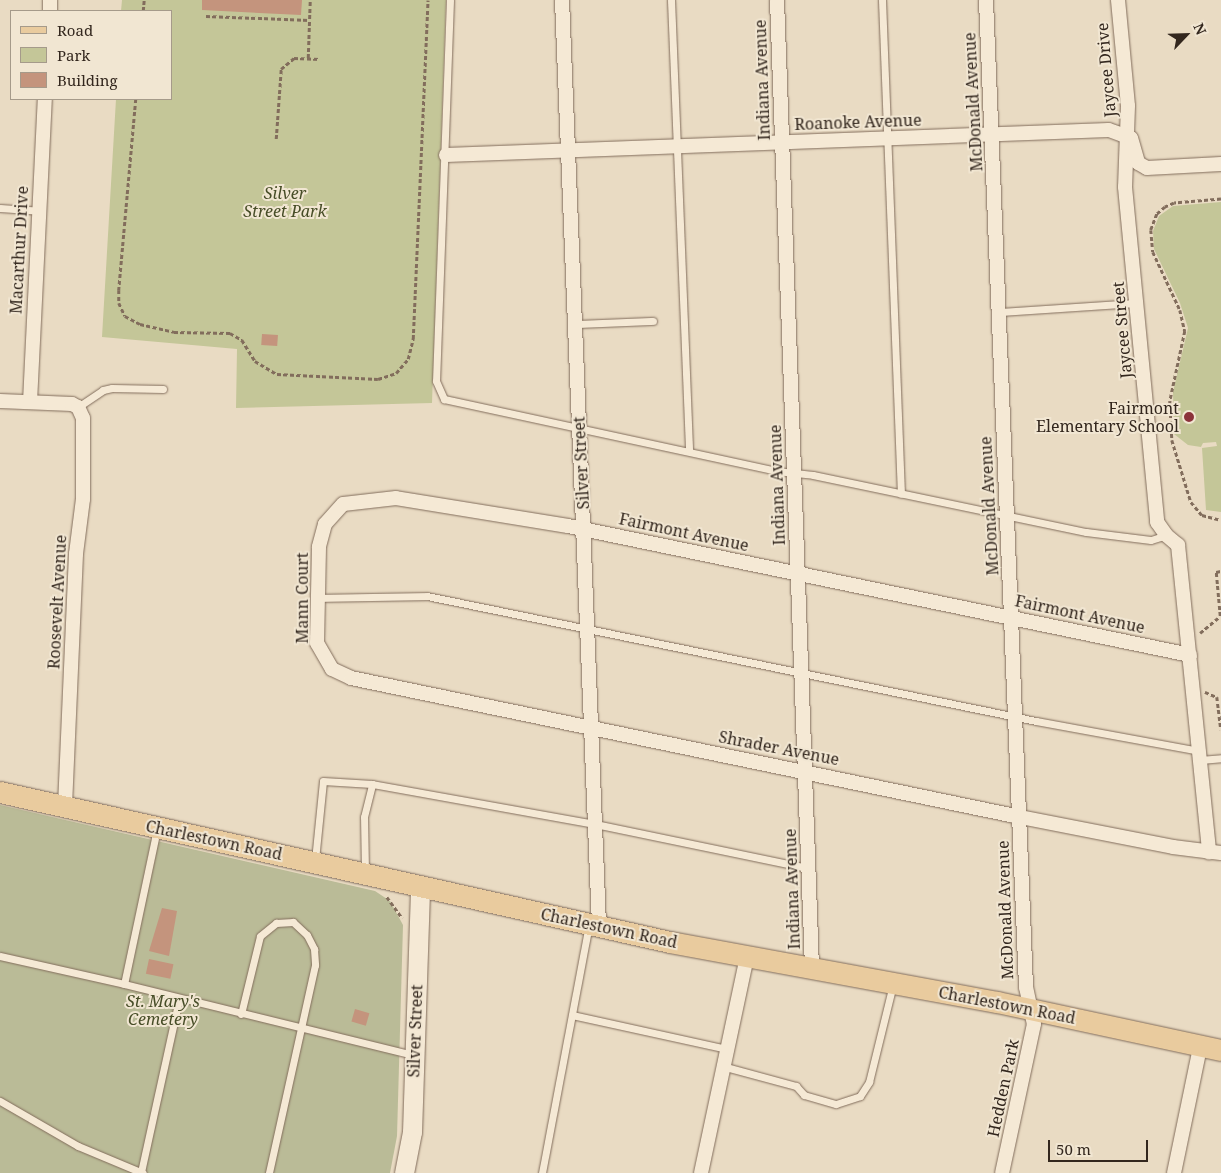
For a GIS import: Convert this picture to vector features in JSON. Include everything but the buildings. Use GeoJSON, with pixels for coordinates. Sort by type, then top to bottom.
{"type":"FeatureCollection","features":[{"type":"Feature","properties":{"kind":"main road","name":"Charlestown Road"},"geometry":{"type":"LineString","coordinates":[[0,792],[420,888],[594,925],[1168,1037],[1211,1049]]}},
{"type":"Feature","properties":{"kind":"main road","name":"Silver Street"},"geometry":{"type":"LineString","coordinates":[[404,1173],[412,1132],[420,888]]}},
{"type":"Feature","properties":{"kind":"street","name":"Silver Street"},"geometry":{"type":"LineString","coordinates":[[562,0],[595,824],[594,925]]}},
{"type":"Feature","properties":{"kind":"street","name":"Indiana Avenue"},"geometry":{"type":"LineString","coordinates":[[776,0],[812,968]]}},
{"type":"Feature","properties":{"kind":"street","name":"McDonald Avenue"},"geometry":{"type":"LineString","coordinates":[[986,0],[1000,312],[1018,816],[1026,987],[1032,1010]]}},
{"type":"Feature","properties":{"kind":"street","name":"Jaycee Drive"},"geometry":{"type":"LineString","coordinates":[[1118,0],[1128,106],[1128,136]]}},
{"type":"Feature","properties":{"kind":"street","name":"Macarthur Drive"},"geometry":{"type":"LineString","coordinates":[[30,402],[45,100]]}},
{"type":"Feature","properties":{"kind":"street","name":"Roanoke Avenue"},"geometry":{"type":"LineString","coordinates":[[446,155],[1109,130],[1128,136]]}},
{"type":"Feature","properties":{"kind":"street"},"geometry":{"type":"LineString","coordinates":[[1128,136],[1138,163],[1147,168],[1221,164]]}},
{"type":"Feature","properties":{"kind":"street","name":"Jaycee Street"},"geometry":{"type":"LineString","coordinates":[[1128,136],[1124,169],[1158,522],[1166,535],[1178,545],[1200,756],[1215,853]]}},
{"type":"Feature","properties":{"kind":"street"},"geometry":{"type":"LineString","coordinates":[[0,401],[75,406]]}},
{"type":"Feature","properties":{"kind":"street","name":"Roosevelt Avenue"},"geometry":{"type":"LineString","coordinates":[[65,808],[76,554],[83,499],[84,427],[75,406]]}},
{"type":"Feature","properties":{"kind":"street","name":"Fairmont Avenue"},"geometry":{"type":"LineString","coordinates":[[325,524],[343,504],[384,497],[432,502],[584,530],[1190,655]]}},
{"type":"Feature","properties":{"kind":"street","name":"Mann Court"},"geometry":{"type":"LineString","coordinates":[[325,524],[319,547],[316,643],[332,669]]}},
{"type":"Feature","properties":{"kind":"street","name":"Shrader Avenue"},"geometry":{"type":"LineString","coordinates":[[332,669],[382,686],[1018,816],[1215,853]]}},
{"type":"Feature","properties":{"kind":"street"},"geometry":{"type":"LineString","coordinates":[[701,1173],[722,1066],[747,956]]}},
{"type":"Feature","properties":{"kind":"street","name":"Hedden Park"},"geometry":{"type":"LineString","coordinates":[[1002,1173],[1033,1030],[1032,1010]]}},
{"type":"Feature","properties":{"kind":"street"},"geometry":{"type":"LineString","coordinates":[[1174,1173],[1211,1049]]}},
{"type":"Feature","properties":{"kind":"lane"},"geometry":{"type":"LineString","coordinates":[[450,0],[446,155],[436,381],[439,393],[452,402],[1008,517],[1117,538],[1151,540],[1166,535]]}},
{"type":"Feature","properties":{"kind":"lane"},"geometry":{"type":"LineString","coordinates":[[670,0],[689,451]]}},
{"type":"Feature","properties":{"kind":"lane"},"geometry":{"type":"LineString","coordinates":[[882,0],[901,494]]}},
{"type":"Feature","properties":{"kind":"lane"},"geometry":{"type":"LineString","coordinates":[[0,208],[39,211]]}},
{"type":"Feature","properties":{"kind":"lane"},"geometry":{"type":"LineString","coordinates":[[1000,312],[1137,303]]}},
{"type":"Feature","properties":{"kind":"lane"},"geometry":{"type":"LineString","coordinates":[[575,324],[653,321]]}},
{"type":"Feature","properties":{"kind":"lane"},"geometry":{"type":"LineString","coordinates":[[75,406],[103,390],[112,388],[163,389]]}},
{"type":"Feature","properties":{"kind":"lane"},"geometry":{"type":"LineString","coordinates":[[317,598],[416,594],[1015,715],[1200,756],[1221,758]]}},
{"type":"Feature","properties":{"kind":"lane"},"geometry":{"type":"LineString","coordinates":[[315,863],[323,781],[372,784],[595,824],[808,868]]}},
{"type":"Feature","properties":{"kind":"lane"},"geometry":{"type":"LineString","coordinates":[[365,875],[364,817],[372,784]]}},
{"type":"Feature","properties":{"kind":"lane"},"geometry":{"type":"LineString","coordinates":[[124,984],[157,828]]}},
{"type":"Feature","properties":{"kind":"lane"},"geometry":{"type":"LineString","coordinates":[[241,1014],[260,936],[276,923],[293,922],[306,934],[316,958],[268,1173]]}},
{"type":"Feature","properties":{"kind":"lane"},"geometry":{"type":"LineString","coordinates":[[542,1173],[572,1015],[594,925]]}},
{"type":"Feature","properties":{"kind":"lane"},"geometry":{"type":"LineString","coordinates":[[0,956],[124,984],[300,1029],[414,1055]]}},
{"type":"Feature","properties":{"kind":"lane"},"geometry":{"type":"LineString","coordinates":[[722,1066],[796,1086],[804,1095],[836,1104],[860,1096],[869,1082],[893,983]]}},
{"type":"Feature","properties":{"kind":"lane"},"geometry":{"type":"LineString","coordinates":[[0,1101],[78,1146],[142,1173],[180,999]]}},
{"type":"Feature","properties":{"kind":"lane"},"geometry":{"type":"LineString","coordinates":[[572,1015],[726,1049]]}},
{"type":"Feature","properties":{"kind":"path"},"geometry":{"type":"LineString","coordinates":[[308,58],[310,0]]}},
{"type":"Feature","properties":{"kind":"path"},"geometry":{"type":"LineString","coordinates":[[136,100],[119,290],[119,303],[125,316],[140,324],[174,332],[230,333],[242,340],[255,361],[276,374],[378,379],[396,373],[408,359],[412,339],[428,0]]}},
{"type":"Feature","properties":{"kind":"path"},"geometry":{"type":"LineString","coordinates":[[206,16],[309,20]]}},
{"type":"Feature","properties":{"kind":"path"},"geometry":{"type":"LineString","coordinates":[[276,139],[281,68],[294,58],[320,60]]}},
{"type":"Feature","properties":{"kind":"path"},"geometry":{"type":"LineString","coordinates":[[1221,199],[1165,207],[1157,214],[1151,230],[1153,252],[1180,310],[1185,331],[1170,401],[1172,440],[1191,502],[1202,515],[1221,520]]}},
{"type":"Feature","properties":{"kind":"path"},"geometry":{"type":"LineString","coordinates":[[1196,638],[1220,616],[1216,572],[1221,571]]}},
{"type":"Feature","properties":{"kind":"path"},"geometry":{"type":"LineString","coordinates":[[1201,690],[1219,697],[1221,730]]}},
{"type":"Feature","properties":{"kind":"green space","name":"Silver Street Park"},"geometry":{"type":"Polygon","coordinates":[[[122,0],[446,0],[432,403],[236,408],[237,349],[102,337],[116,100],[172,100],[172,10],[121,10],[122,0]]]}},
{"type":"Feature","properties":{"kind":"green space"},"geometry":{"type":"Polygon","coordinates":[[[1221,202],[1221,512],[1206,510],[1202,448],[1217,446],[1216,442],[1203,443],[1201,447],[1188,445],[1174,434],[1173,392],[1188,328],[1180,303],[1154,249],[1153,231],[1159,216],[1173,206],[1221,202]]]}},
{"type":"Feature","properties":{"kind":"green space","name":"St. Mary's Cemetery"},"geometry":{"type":"Polygon","coordinates":[[[0,805],[375,891],[390,901],[403,925],[397,1136],[390,1173],[0,1173],[0,805]]]}},
{"type":"Feature","properties":{"kind":"place","name":"Fairmont Elementary School"},"geometry":{"type":"Point","coordinates":[1189,417]}}]}
